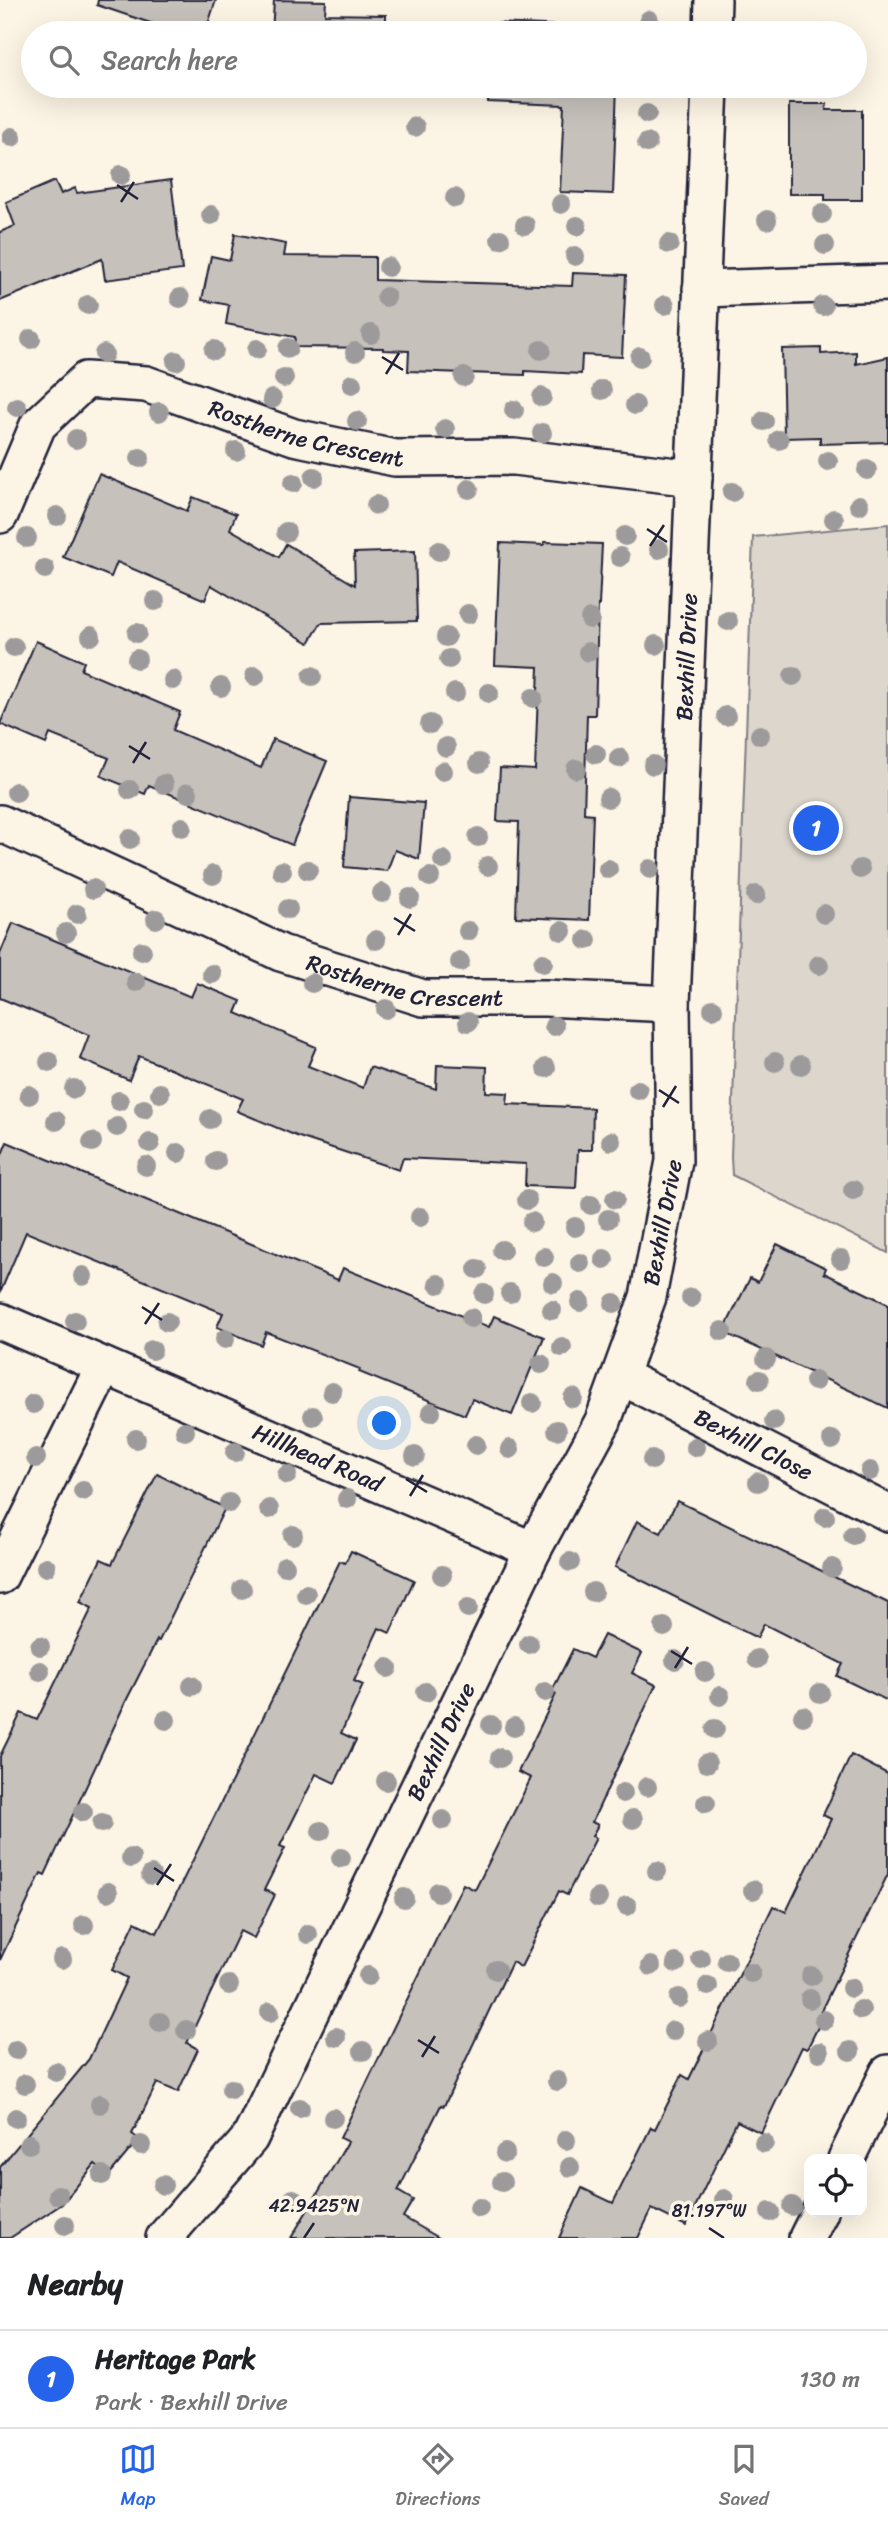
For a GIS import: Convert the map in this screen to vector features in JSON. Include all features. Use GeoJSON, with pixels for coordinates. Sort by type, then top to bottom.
{"type":"FeatureCollection","features":[{"type":"Feature","properties":{"kind":"street"},"geometry":{"type":"LineString","coordinates":[[712,21],[713,0]]}},
{"type":"Feature","properties":{"kind":"street","name":"Bexhill Drive"},"geometry":{"type":"LineString","coordinates":[[164,2238],[250,2138],[533,1550],[603,1421],[648,1297],[674,1161],[672,1004],[709,98]]}},
{"type":"Feature","properties":{"kind":"street"},"geometry":{"type":"LineString","coordinates":[[701,289],[888,283]]}},
{"type":"Feature","properties":{"kind":"street","name":"Rostherne Crescent"},"geometry":{"type":"LineString","coordinates":[[0,516],[38,425],[86,380],[146,384],[294,437],[395,458],[514,457],[694,478]]}},
{"type":"Feature","properties":{"kind":"street","name":"Rostherne Crescent"},"geometry":{"type":"LineString","coordinates":[[0,824],[281,953],[423,998],[545,998],[672,1004]]}},
{"type":"Feature","properties":{"kind":"street","name":"Hillhead Road"},"geometry":{"type":"LineString","coordinates":[[0,1321],[533,1550]]}},
{"type":"Feature","properties":{"kind":"street"},"geometry":{"type":"LineString","coordinates":[[0,1576],[104,1366]]}},
{"type":"Feature","properties":{"kind":"street","name":"Bexhill Close"},"geometry":{"type":"LineString","coordinates":[[620,1376],[888,1513]]}},
{"type":"Feature","properties":{"kind":"street"},"geometry":{"type":"LineString","coordinates":[[848,2154],[888,2073]]}},
{"type":"Feature","properties":{"kind":"street"},"geometry":{"type":"LineString","coordinates":[[807,2238],[818,2217]]}},
{"type":"Feature","properties":{"kind":"shaded area"},"geometry":{"type":"Polygon","coordinates":[[[888,524],[888,1253],[732,1175],[731,1157],[753,537],[888,524]]]}},
{"type":"Feature","properties":{"kind":"building"},"geometry":{"type":"Polygon","coordinates":[[[98,0],[216,0],[209,21],[144,21],[97,5],[98,0]]]}},
{"type":"Feature","properties":{"kind":"building"},"geometry":{"type":"Polygon","coordinates":[[[274,0],[326,1],[325,14],[386,15],[386,21],[273,21],[274,0]]]}},
{"type":"Feature","properties":{"kind":"building"},"geometry":{"type":"Polygon","coordinates":[[[488,98],[617,98],[613,194],[560,192],[564,105],[488,102],[488,98]]]}},
{"type":"Feature","properties":{"kind":"building"},"geometry":{"type":"Polygon","coordinates":[[[789,104],[827,104],[826,110],[862,110],[862,200],[825,200],[825,194],[789,194],[789,104]]]}},
{"type":"Feature","properties":{"kind":"building"},"geometry":{"type":"Polygon","coordinates":[[[171,180],[182,270],[105,280],[102,259],[0,301],[0,232],[15,226],[6,202],[55,181],[61,194],[75,188],[77,193],[171,180]]]}},
{"type":"Feature","properties":{"kind":"building"},"geometry":{"type":"Polygon","coordinates":[[[235,234],[286,244],[284,256],[375,257],[375,280],[572,286],[573,273],[626,275],[622,357],[582,355],[581,374],[525,371],[525,375],[408,371],[409,351],[294,347],[295,337],[226,324],[229,305],[202,300],[211,256],[230,260],[235,234]]]}},
{"type":"Feature","properties":{"kind":"building"},"geometry":{"type":"Polygon","coordinates":[[[821,348],[821,354],[856,352],[856,364],[888,357],[888,442],[820,444],[820,437],[784,438],[782,349],[821,348]]]}},
{"type":"Feature","properties":{"kind":"building"},"geometry":{"type":"Polygon","coordinates":[[[99,474],[187,511],[193,497],[236,514],[230,529],[279,557],[286,544],[355,585],[354,553],[415,551],[417,621],[321,623],[309,643],[211,585],[205,600],[117,562],[111,577],[63,557],[99,474]]]}},
{"type":"Feature","properties":{"kind":"building"},"geometry":{"type":"Polygon","coordinates":[[[544,542],[602,544],[595,715],[587,715],[584,813],[593,814],[589,920],[516,917],[519,822],[497,821],[500,768],[535,770],[539,667],[495,665],[500,543],[544,545],[544,542]]]}},
{"type":"Feature","properties":{"kind":"building"},"geometry":{"type":"Polygon","coordinates":[[[36,641],[84,662],[81,670],[180,712],[173,730],[261,768],[273,739],[327,761],[292,845],[149,785],[145,794],[101,776],[109,758],[50,734],[46,744],[0,724],[36,641]]]}},
{"type":"Feature","properties":{"kind":"building"},"geometry":{"type":"Polygon","coordinates":[[[349,797],[424,803],[419,859],[395,850],[387,871],[344,867],[349,797]]]}},
{"type":"Feature","properties":{"kind":"building"},"geometry":{"type":"Polygon","coordinates":[[[13,923],[191,997],[197,983],[241,1001],[236,1013],[316,1047],[308,1066],[363,1088],[370,1067],[436,1089],[437,1065],[487,1067],[486,1092],[508,1093],[507,1104],[593,1108],[592,1150],[578,1150],[576,1188],[525,1186],[526,1164],[403,1158],[399,1170],[299,1137],[237,1111],[243,1099],[139,1056],[129,1080],[80,1059],[89,1035],[0,998],[0,954],[13,923]]]}},
{"type":"Feature","properties":{"kind":"building"},"geometry":{"type":"Polygon","coordinates":[[[7,1142],[338,1280],[343,1268],[489,1327],[494,1316],[544,1337],[512,1415],[472,1399],[465,1415],[266,1332],[261,1345],[217,1327],[223,1313],[26,1232],[0,1293],[0,1159],[7,1142]]]}},
{"type":"Feature","properties":{"kind":"building"},"geometry":{"type":"Polygon","coordinates":[[[777,1244],[826,1268],[824,1273],[888,1304],[888,1408],[723,1332],[750,1278],[758,1282],[777,1244]]]}},
{"type":"Feature","properties":{"kind":"building"},"geometry":{"type":"Polygon","coordinates":[[[157,1474],[225,1508],[126,1701],[45,1875],[41,1873],[0,1960],[0,1756],[21,1713],[37,1720],[92,1608],[80,1602],[101,1559],[112,1564],[157,1474]]]}},
{"type":"Feature","properties":{"kind":"building"},"geometry":{"type":"Polygon","coordinates":[[[677,1501],[888,1603],[888,1701],[837,1676],[843,1664],[764,1624],[757,1638],[615,1567],[637,1521],[661,1533],[677,1501]]]}},
{"type":"Feature","properties":{"kind":"building"},"geometry":{"type":"Polygon","coordinates":[[[351,1551],[414,1580],[390,1633],[379,1628],[354,1681],[363,1685],[341,1733],[356,1740],[335,1783],[316,1774],[280,1846],[285,1848],[264,1890],[275,1895],[254,1938],[240,1931],[187,2043],[198,2049],[178,2092],[157,2083],[132,2134],[139,2139],[109,2175],[95,2164],[62,2204],[10,2238],[0,2238],[0,2167],[89,2059],[127,1978],[112,1970],[135,1922],[157,1933],[340,1561],[345,1563],[351,1551]]]}},
{"type":"Feature","properties":{"kind":"building"},"geometry":{"type":"Polygon","coordinates":[[[604,1635],[642,1653],[632,1673],[656,1685],[592,1822],[598,1825],[592,1836],[596,1838],[567,1895],[559,1891],[521,1967],[512,1962],[444,2106],[441,2105],[398,2191],[413,2200],[403,2217],[439,2238],[291,2238],[348,2142],[340,2138],[463,1884],[475,1890],[531,1778],[518,1772],[556,1694],[552,1691],[573,1649],[592,1658],[604,1635]]]}},
{"type":"Feature","properties":{"kind":"building"},"geometry":{"type":"Polygon","coordinates":[[[851,1755],[888,1774],[888,1874],[816,2021],[820,2023],[807,2049],[802,2047],[761,2133],[737,2121],[686,2226],[652,2209],[638,2238],[559,2238],[582,2188],[613,2203],[651,2127],[655,2129],[682,2075],[689,2079],[773,1906],[786,1912],[831,1819],[823,1815],[851,1755]]]}},
{"type":"Feature","properties":{"kind":"place","name":"Heritage Park"},"geometry":{"type":"Point","coordinates":[816,828]}}]}
